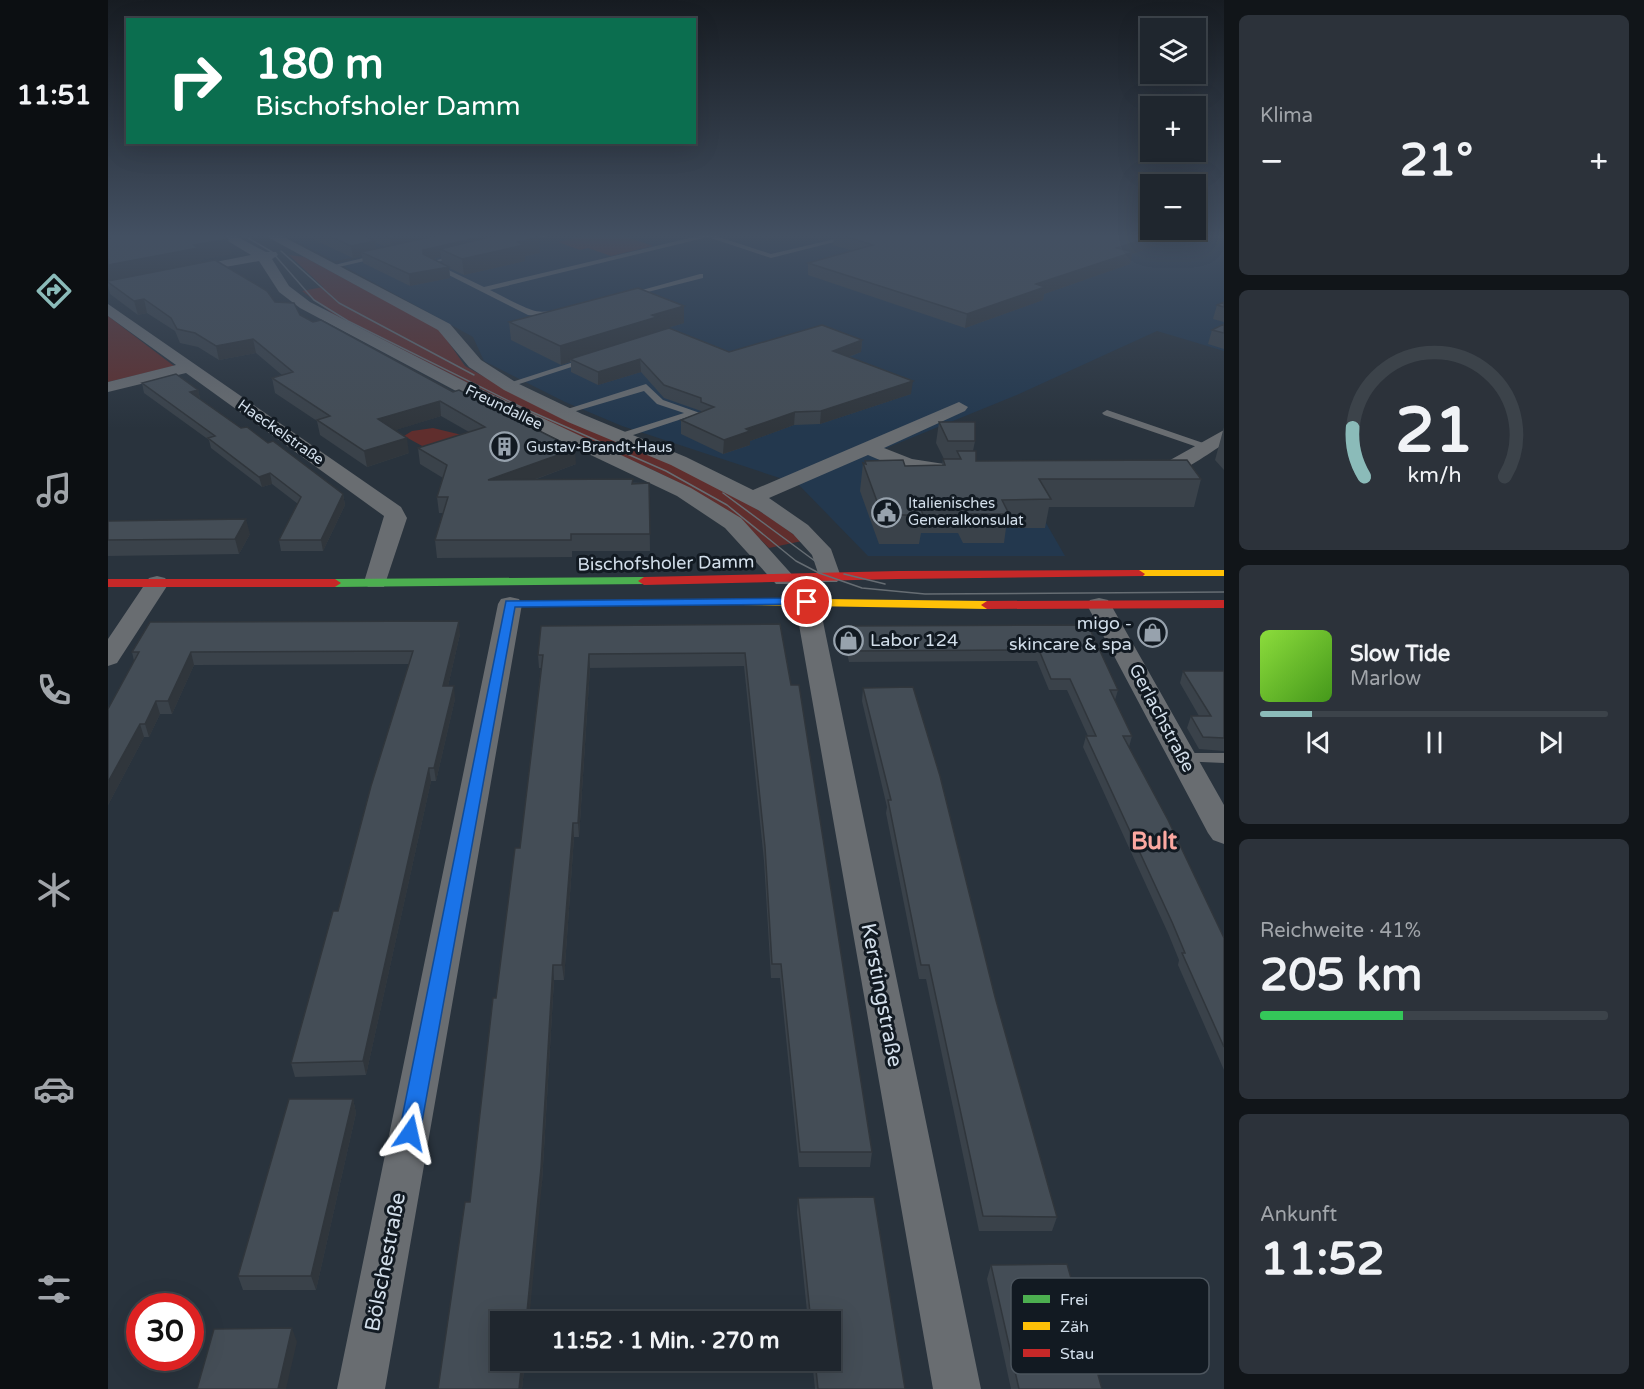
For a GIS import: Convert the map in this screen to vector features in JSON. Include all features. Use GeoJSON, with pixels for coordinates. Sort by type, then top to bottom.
{"type":"FeatureCollection","features":[{"type":"Feature","properties":{"kind":"main road","name":"Bischofsholer Damm"},"geometry":{"type":"LineString","coordinates":[[108,583],[145,600],[376,582],[807,586],[1224,573]]}},
{"type":"Feature","properties":{"kind":"main road","name":"Bischofsholer Damm"},"geometry":{"type":"LineString","coordinates":[[728,602],[807,586],[1099,605],[1224,604]]}},
{"type":"Feature","properties":{"kind":"street","name":"Freundallee"},"geometry":{"type":"LineString","coordinates":[[298,300],[462,387],[674,487],[718,512],[807,586],[828,565],[815,544],[753,497],[686,462],[563,412],[507,385],[468,359],[454,335],[444,327],[392,300]]}},
{"type":"Feature","properties":{"kind":"street","name":"Haeckelstraße"},"geometry":{"type":"LineString","coordinates":[[108,309],[393,512],[396,518],[376,582]]}},
{"type":"Feature","properties":{"kind":"street"},"geometry":{"type":"LineString","coordinates":[[108,387],[189,367]]}},
{"type":"Feature","properties":{"kind":"street"},"geometry":{"type":"LineString","coordinates":[[753,497],[959,407]]}},
{"type":"Feature","properties":{"kind":"street"},"geometry":{"type":"LineString","coordinates":[[1132,470],[1167,470],[1224,435]]}},
{"type":"Feature","properties":{"kind":"street"},"geometry":{"type":"LineString","coordinates":[[867,448],[908,465],[964,470]]}},
{"type":"Feature","properties":{"kind":"street","name":"Kerstingstraße"},"geometry":{"type":"LineString","coordinates":[[807,586],[957,1389]]}},
{"type":"Feature","properties":{"kind":"street"},"geometry":{"type":"LineString","coordinates":[[108,658],[145,600]]}},
{"type":"Feature","properties":{"kind":"street","name":"Bölschestraße"},"geometry":{"type":"LineString","coordinates":[[361,1389],[510,604]]}},
{"type":"Feature","properties":{"kind":"street","name":"Gerlachstraße"},"geometry":{"type":"LineString","coordinates":[[1099,605],[1224,832]]}},
{"type":"Feature","properties":{"kind":"lane"},"geometry":{"type":"LineString","coordinates":[[503,300],[531,313],[543,315],[565,311]]}},
{"type":"Feature","properties":{"kind":"lane"},"geometry":{"type":"LineString","coordinates":[[507,385],[601,357]]}},
{"type":"Feature","properties":{"kind":"lane"},"geometry":{"type":"LineString","coordinates":[[563,412],[646,387],[651,396],[663,404],[695,413],[621,436]]}},
{"type":"Feature","properties":{"kind":"lane"},"geometry":{"type":"LineString","coordinates":[[1107,413],[1206,447]]}},
{"type":"Feature","properties":{"kind":"lane"},"geometry":{"type":"LineString","coordinates":[[1184,758],[1224,758]]}},
{"type":"Feature","properties":{"kind":"shaded area"},"geometry":{"type":"Polygon","coordinates":[[[314,300],[384,300],[440,330],[465,366],[504,388],[620,438],[695,474],[768,516],[802,541],[769,548],[723,509],[698,493],[647,467],[536,417],[333,314],[314,300]]]}},
{"type":"Feature","properties":{"kind":"shaded area"},"geometry":{"type":"Polygon","coordinates":[[[405,300],[1224,300],[1224,351],[1157,331],[1019,394],[884,449],[897,456],[1023,483],[1065,556],[868,556],[798,484],[622,426],[565,402],[484,361],[473,337],[405,300]]]}},
{"type":"Feature","properties":{"kind":"shaded area"},"geometry":{"type":"Polygon","coordinates":[[[108,316],[174,366],[108,382],[108,316]]]}},
{"type":"Feature","properties":{"kind":"shaded area"},"geometry":{"type":"Polygon","coordinates":[[[433,428],[462,435],[424,447],[404,436],[412,431],[433,428]]]}},
{"type":"Feature","properties":{"kind":"building"},"geometry":{"type":"Polygon","coordinates":[[[145,300],[273,300],[275,302],[294,303],[300,315],[313,322],[321,320],[453,392],[459,390],[575,449],[488,480],[633,479],[632,484],[649,483],[650,534],[571,534],[571,540],[435,540],[448,497],[437,497],[447,465],[418,448],[485,427],[440,401],[378,419],[407,438],[364,451],[317,420],[330,416],[272,378],[293,372],[253,339],[216,346],[195,333],[177,329],[171,318],[145,300]]]}},
{"type":"Feature","properties":{"kind":"building"},"geometry":{"type":"Polygon","coordinates":[[[593,300],[668,300],[684,306],[652,315],[657,317],[560,346],[509,322],[593,300]]]}},
{"type":"Feature","properties":{"kind":"building"},"geometry":{"type":"Polygon","coordinates":[[[923,300],[1008,300],[967,314],[923,300]]]}},
{"type":"Feature","properties":{"kind":"building"},"geometry":{"type":"Polygon","coordinates":[[[1224,324],[1224,333],[1212,330],[1224,324]]]}},
{"type":"Feature","properties":{"kind":"building"},"geometry":{"type":"Polygon","coordinates":[[[822,325],[862,340],[833,351],[913,381],[821,411],[795,412],[746,429],[750,431],[724,440],[681,420],[714,407],[701,402],[701,398],[664,385],[640,359],[598,372],[570,359],[669,328],[729,352],[822,325]]]}},
{"type":"Feature","properties":{"kind":"building"},"geometry":{"type":"Polygon","coordinates":[[[176,374],[198,390],[190,392],[241,428],[247,427],[268,443],[273,441],[343,494],[321,540],[279,540],[301,497],[270,473],[259,477],[208,438],[215,436],[142,383],[176,374]]]}},
{"type":"Feature","properties":{"kind":"building"},"geometry":{"type":"Polygon","coordinates":[[[939,422],[975,422],[975,441],[948,441],[939,422]]]}},
{"type":"Feature","properties":{"kind":"building"},"geometry":{"type":"Polygon","coordinates":[[[957,451],[976,451],[976,461],[1187,460],[1201,479],[1039,479],[1051,499],[1002,500],[1009,514],[967,514],[963,504],[919,504],[923,515],[882,515],[863,463],[866,464],[865,461],[903,460],[905,466],[945,465],[943,459],[961,459],[957,451]]]}},
{"type":"Feature","properties":{"kind":"building"},"geometry":{"type":"Polygon","coordinates":[[[246,519],[235,539],[108,540],[108,521],[246,519]]]}},
{"type":"Feature","properties":{"kind":"building"},"geometry":{"type":"Polygon","coordinates":[[[459,621],[443,686],[454,686],[434,768],[429,768],[363,1061],[291,1063],[333,911],[338,911],[371,786],[413,651],[191,652],[168,701],[156,701],[145,724],[140,724],[108,782],[108,709],[139,652],[132,652],[150,622],[459,621]]]}},
{"type":"Feature","properties":{"kind":"building"},"geometry":{"type":"Polygon","coordinates":[[[780,624],[791,685],[799,685],[872,1152],[800,1152],[781,964],[772,964],[765,847],[745,653],[589,654],[578,823],[573,823],[562,965],[553,965],[541,1168],[527,1311],[490,1311],[490,1371],[521,1371],[519,1389],[438,1389],[465,1202],[470,1202],[493,998],[496,998],[515,848],[520,848],[543,655],[538,655],[541,626],[780,624]]]}},
{"type":"Feature","properties":{"kind":"building"},"geometry":{"type":"Polygon","coordinates":[[[1088,625],[1118,690],[1110,690],[1132,736],[1123,736],[1168,820],[1224,938],[1224,1047],[1182,953],[1185,953],[1172,922],[1086,736],[1096,736],[1070,679],[1051,679],[1039,650],[850,651],[844,626],[1088,625]]]}},
{"type":"Feature","properties":{"kind":"building"},"geometry":{"type":"Polygon","coordinates":[[[1183,671],[1224,671],[1224,738],[1203,737],[1191,716],[1211,716],[1183,671]]]}},
{"type":"Feature","properties":{"kind":"building"},"geometry":{"type":"Polygon","coordinates":[[[913,687],[940,776],[995,997],[1057,1217],[983,1216],[929,965],[921,965],[888,800],[891,800],[863,688],[913,687]]]}},
{"type":"Feature","properties":{"kind":"building"},"geometry":{"type":"Polygon","coordinates":[[[289,1099],[353,1099],[311,1276],[238,1276],[289,1099]]]}},
{"type":"Feature","properties":{"kind":"building"},"geometry":{"type":"Polygon","coordinates":[[[874,1197],[905,1389],[818,1389],[816,1371],[841,1371],[841,1311],[810,1311],[798,1198],[874,1197]]]}},
{"type":"Feature","properties":{"kind":"building"},"geometry":{"type":"Polygon","coordinates":[[[1067,1264],[1071,1278],[1011,1278],[1011,1354],[991,1265],[1067,1264]]]}},
{"type":"Feature","properties":{"kind":"building"},"geometry":{"type":"Polygon","coordinates":[[[292,1328],[278,1389],[197,1389],[204,1371],[214,1329],[292,1328]]]}},
{"type":"Feature","properties":{"kind":"building"},"geometry":{"type":"Polygon","coordinates":[[[1016,1374],[1098,1374],[1102,1389],[1019,1389],[1016,1374]]]}},
{"type":"Feature","properties":{"kind":"tram line"},"geometry":{"type":"LineString","coordinates":[[314,300],[348,321],[523,408],[666,471],[727,505],[796,561],[819,573],[862,588],[925,594],[1224,592]]}},
{"type":"Feature","properties":{"kind":"tram line"},"geometry":{"type":"LineString","coordinates":[[335,300],[474,375]]}},
{"type":"Feature","properties":{"kind":"tram line"},"geometry":{"type":"LineString","coordinates":[[723,493],[819,564]]}},
{"type":"Feature","properties":{"kind":"tram line"},"geometry":{"type":"LineString","coordinates":[[844,574],[885,584]]}},
{"type":"Feature","properties":{"kind":"traffic: fast"},"geometry":{"type":"LineString","coordinates":[[335,583],[644,581]]}},
{"type":"Feature","properties":{"kind":"traffic: slow"},"geometry":{"type":"LineString","coordinates":[[1139,574],[1224,573]]}},
{"type":"Feature","properties":{"kind":"traffic: slow"},"geometry":{"type":"LineString","coordinates":[[746,602],[987,605]]}},
{"type":"Feature","properties":{"kind":"traffic: jam"},"geometry":{"type":"LineString","coordinates":[[644,581],[898,575],[1139,574]]}},
{"type":"Feature","properties":{"kind":"traffic: jam"},"geometry":{"type":"LineString","coordinates":[[108,583],[335,583]]}},
{"type":"Feature","properties":{"kind":"traffic: jam"},"geometry":{"type":"LineString","coordinates":[[987,605],[1224,604]]}},
{"type":"Feature","properties":{"kind":"place","name":"Gustav-Brandt-Haus"},"geometry":{"type":"Point","coordinates":[505,447]}},
{"type":"Feature","properties":{"kind":"place","name":"Italienisches Generalkonsulat"},"geometry":{"type":"Point","coordinates":[887,512]}},
{"type":"Feature","properties":{"kind":"place","name":"migo - skincare & spa"},"geometry":{"type":"Point","coordinates":[1153,633]}},
{"type":"Feature","properties":{"kind":"place","name":"Labor 124"},"geometry":{"type":"Point","coordinates":[849,640]}},
{"type":"Feature","properties":{"kind":"district","name":"Bult"},"geometry":{"type":"Point","coordinates":[1154,841]}},
{"type":"Feature","properties":{"kind":"route"},"geometry":{"type":"LineString","coordinates":[[410,1133],[510,604],[652,601],[807,602]]}}]}
